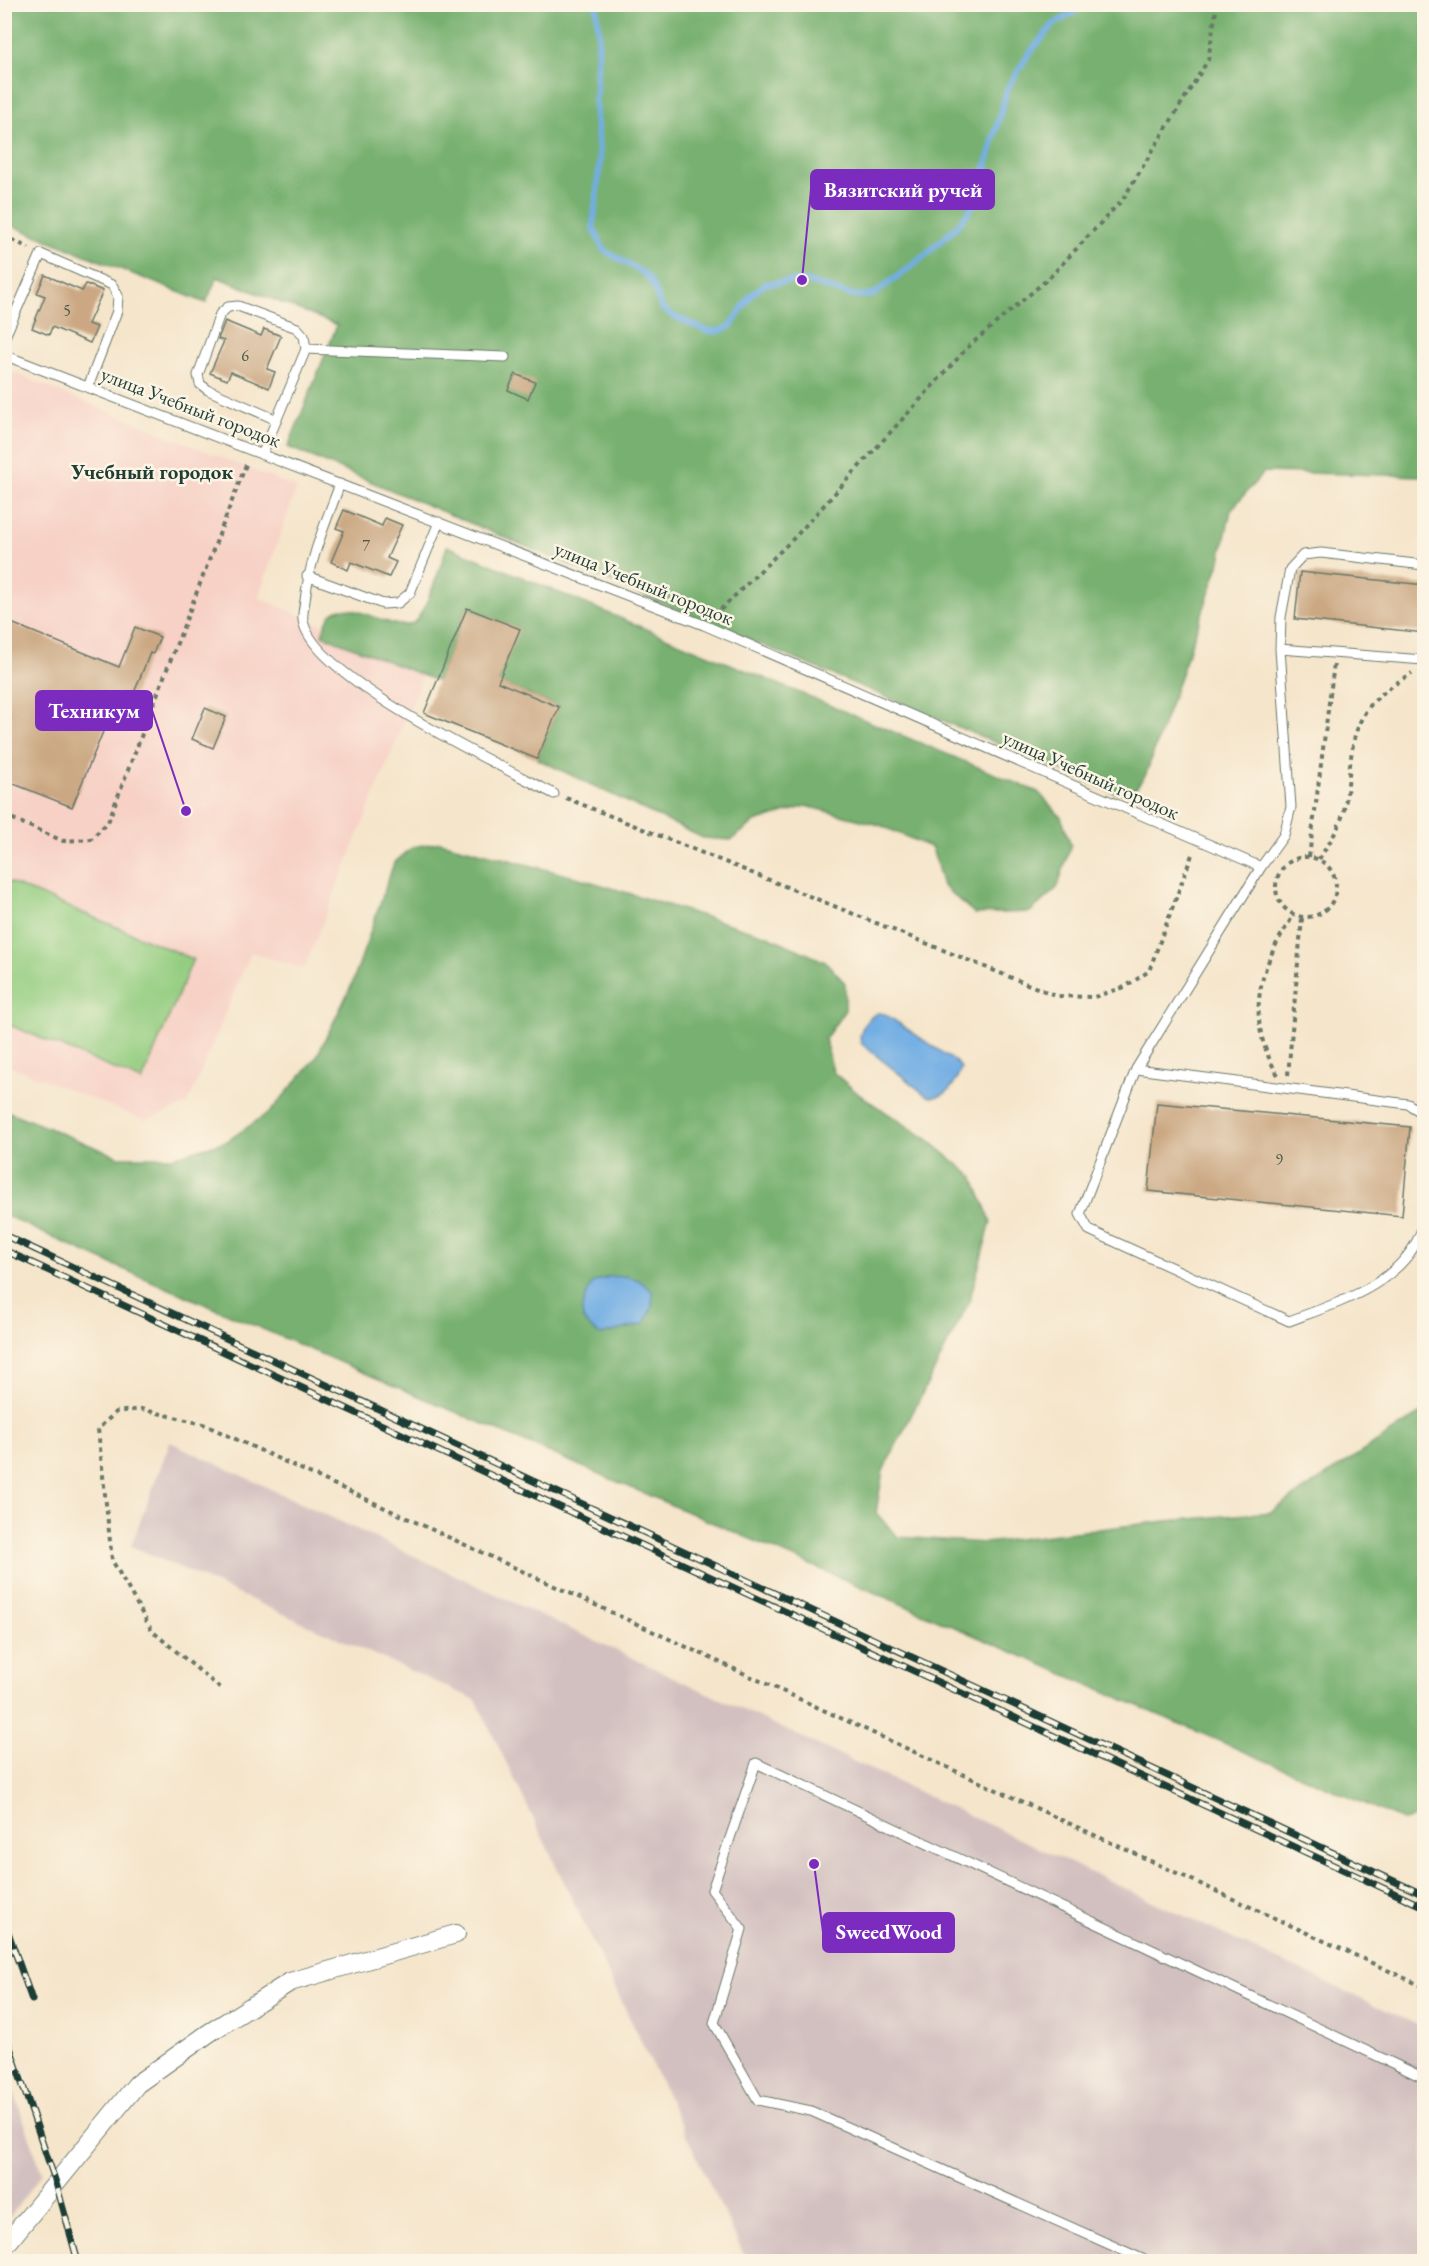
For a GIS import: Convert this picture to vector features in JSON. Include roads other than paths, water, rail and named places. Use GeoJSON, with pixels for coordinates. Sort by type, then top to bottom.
{"type":"FeatureCollection","features":[{"type":"Feature","properties":{"kind":"street"},"geometry":{"type":"LineString","coordinates":[[4,2247],[137,2084],[209,2033],[290,1982],[456,1934]]}},
{"type":"Feature","properties":{"kind":"lane"},"geometry":{"type":"LineString","coordinates":[[4,339],[41,254],[112,285],[118,296],[117,311],[88,387]]}},
{"type":"Feature","properties":{"kind":"lane"},"geometry":{"type":"LineString","coordinates":[[262,454],[277,420],[306,349],[304,336],[297,328],[238,306],[228,307],[220,314],[198,375],[200,384],[208,390],[277,420]]}},
{"type":"Feature","properties":{"kind":"lane"},"geometry":{"type":"LineString","coordinates":[[306,349],[505,357]]}},
{"type":"Feature","properties":{"kind":"lane","name":"улица Учебный городок"},"geometry":{"type":"LineString","coordinates":[[4,355],[705,625],[1261,867]]}},
{"type":"Feature","properties":{"kind":"lane"},"geometry":{"type":"LineString","coordinates":[[340,484],[307,576],[303,620],[312,642],[328,660],[386,703],[554,794]]}},
{"type":"Feature","properties":{"kind":"lane"},"geometry":{"type":"LineString","coordinates":[[307,576],[383,604],[398,603],[410,593],[439,522]]}},
{"type":"Feature","properties":{"kind":"lane"},"geometry":{"type":"LineString","coordinates":[[1425,565],[1321,553],[1303,555],[1290,568],[1281,617],[1280,649],[1291,807],[1284,835],[1261,867],[1137,1069],[1080,1214],[1089,1230],[1289,1321],[1354,1296],[1383,1278],[1407,1257],[1422,1229],[1425,1211]]}},
{"type":"Feature","properties":{"kind":"lane"},"geometry":{"type":"LineString","coordinates":[[1280,649],[1425,660]]}},
{"type":"Feature","properties":{"kind":"lane"},"geometry":{"type":"LineString","coordinates":[[1137,1069],[1408,1104],[1425,1114]]}},
{"type":"Feature","properties":{"kind":"lane"},"geometry":{"type":"LineString","coordinates":[[1149,2262],[1080,2233],[811,2110],[758,2100],[714,2023],[742,1929],[712,1890],[756,1763],[1425,2078]]}},
{"type":"Feature","properties":{"kind":"water"},"geometry":{"type":"Polygon","coordinates":[[[878,1013],[885,1014],[956,1062],[961,1068],[949,1090],[939,1096],[927,1096],[862,1044],[860,1036],[864,1026],[878,1013]]]}},
{"type":"Feature","properties":{"kind":"water"},"geometry":{"type":"Polygon","coordinates":[[[625,1276],[639,1280],[653,1292],[652,1308],[644,1324],[601,1335],[592,1329],[583,1318],[585,1298],[593,1282],[608,1277],[625,1276]]]}},
{"type":"Feature","properties":{"kind":"waterway"},"geometry":{"type":"LineString","coordinates":[[596,4],[599,34],[595,105],[600,162],[593,227],[604,250],[645,274],[654,287],[661,307],[671,315],[707,331],[720,331],[731,326],[751,295],[765,284],[802,280],[854,296],[873,295],[922,258],[955,228],[968,213],[978,196],[1007,89],[1028,55],[1053,25],[1087,4]]}},
{"type":"Feature","properties":{"kind":"railway"},"geometry":{"type":"LineString","coordinates":[[4,1235],[1424,1895]]}},
{"type":"Feature","properties":{"kind":"railway"},"geometry":{"type":"LineString","coordinates":[[4,1250],[1424,1907]]}},
{"type":"Feature","properties":{"kind":"railway"},"geometry":{"type":"LineString","coordinates":[[4,1921],[32,2000]]}},
{"type":"Feature","properties":{"kind":"railway"},"geometry":{"type":"LineString","coordinates":[[4,2030],[56,2183],[78,2262]]}},
{"type":"Feature","properties":{"kind":"place","name":"Вязитский ручей"},"geometry":{"type":"Point","coordinates":[802,280]}},
{"type":"Feature","properties":{"kind":"place","name":"Техникум"},"geometry":{"type":"Point","coordinates":[186,811]}},
{"type":"Feature","properties":{"kind":"place","name":"SweedWood"},"geometry":{"type":"Point","coordinates":[814,1864]}},
{"type":"Feature","properties":{"kind":"district","name":"Учебный городок"},"geometry":{"type":"Point","coordinates":[152,472]}}]}
